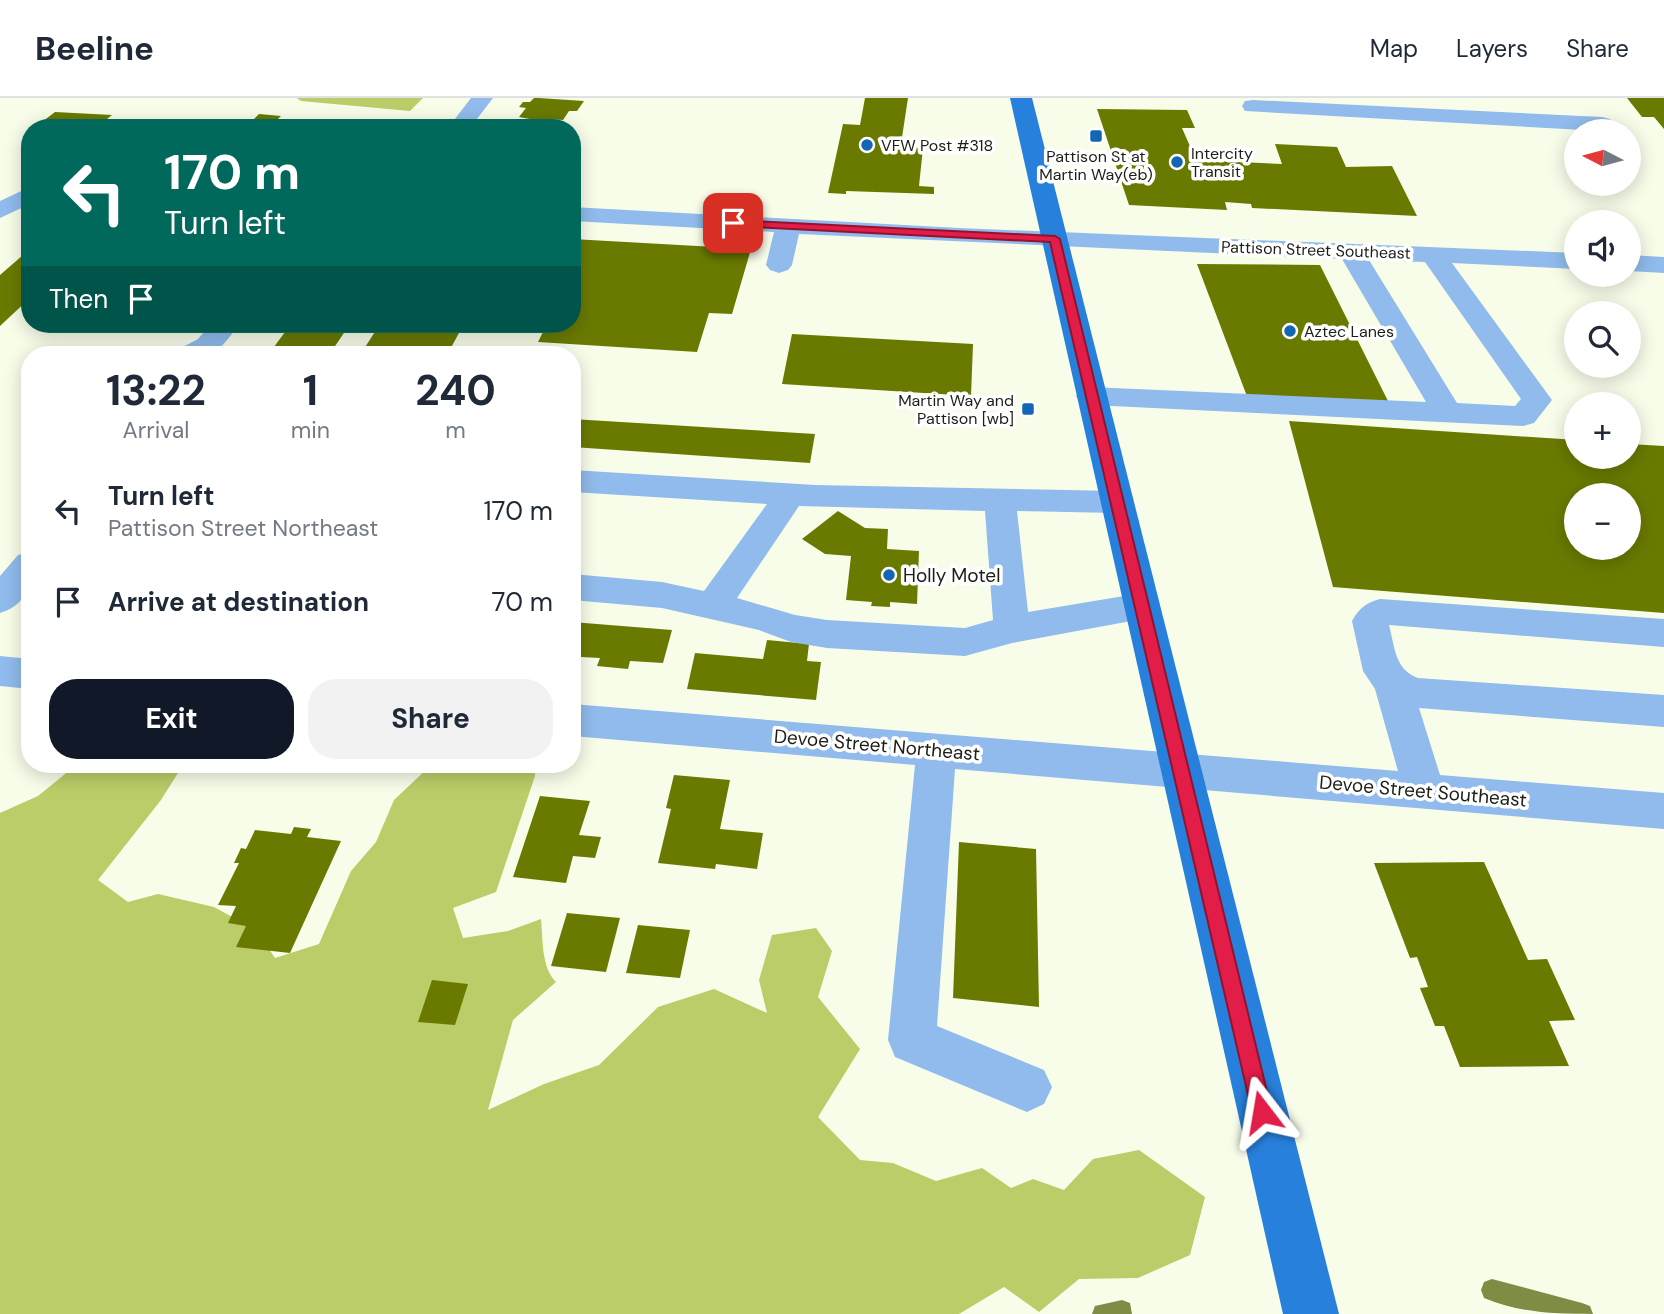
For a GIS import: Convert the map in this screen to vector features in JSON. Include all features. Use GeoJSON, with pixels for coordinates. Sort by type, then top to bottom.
{"type":"FeatureCollection","features":[{"type":"Feature","properties":{"kind":"main road"},"geometry":{"type":"LineString","coordinates":[[1021,98],[1311,1314]]}},
{"type":"Feature","properties":{"kind":"street"},"geometry":{"type":"LineString","coordinates":[[466,119],[482,98]]}},
{"type":"Feature","properties":{"kind":"street"},"geometry":{"type":"LineString","coordinates":[[1253,106],[1564,122]]}},
{"type":"Feature","properties":{"kind":"street"},"geometry":{"type":"LineString","coordinates":[[0,211],[21,189]]}},
{"type":"Feature","properties":{"kind":"street","name":"Pattison Street Southeast"},"geometry":{"type":"LineString","coordinates":[[581,214],[1055,239],[1564,260]]}},
{"type":"Feature","properties":{"kind":"street"},"geometry":{"type":"LineString","coordinates":[[779,265],[788,226]]}},
{"type":"Feature","properties":{"kind":"street"},"geometry":{"type":"LineString","coordinates":[[1350,251],[1447,412]]}},
{"type":"Feature","properties":{"kind":"street"},"geometry":{"type":"LineString","coordinates":[[1091,396],[1523,416],[1537,400],[1433,255]]}},
{"type":"Feature","properties":{"kind":"street"},"geometry":{"type":"LineString","coordinates":[[1641,264],[1664,265]]}},
{"type":"Feature","properties":{"kind":"street"},"geometry":{"type":"LineString","coordinates":[[206,346],[218,333]]}},
{"type":"Feature","properties":{"kind":"street"},"geometry":{"type":"LineString","coordinates":[[581,482],[790,495],[1117,502]]}},
{"type":"Feature","properties":{"kind":"street"},"geometry":{"type":"LineString","coordinates":[[713,606],[790,495]]}},
{"type":"Feature","properties":{"kind":"street"},"geometry":{"type":"LineString","coordinates":[[1000,500],[1012,629]]}},
{"type":"Feature","properties":{"kind":"street"},"geometry":{"type":"LineString","coordinates":[[0,600],[21,575]]}},
{"type":"Feature","properties":{"kind":"street"},"geometry":{"type":"LineString","coordinates":[[581,588],[662,595],[765,618],[791,628],[827,634],[965,642],[1012,629],[1142,606]]}},
{"type":"Feature","properties":{"kind":"street"},"geometry":{"type":"LineString","coordinates":[[1425,792],[1392,684],[1382,671],[1370,621],[1380,612],[1664,633]]}},
{"type":"Feature","properties":{"kind":"street"},"geometry":{"type":"LineString","coordinates":[[0,671],[21,673]]}},
{"type":"Feature","properties":{"kind":"street"},"geometry":{"type":"LineString","coordinates":[[1392,684],[1418,693],[1664,711]]}},
{"type":"Feature","properties":{"kind":"street","name":"Devoe Street Northeast"},"geometry":{"type":"LineString","coordinates":[[581,721],[1183,771]]}},
{"type":"Feature","properties":{"kind":"street"},"geometry":{"type":"LineString","coordinates":[[936,750],[912,1040],[1027,1087]]}},
{"type":"Feature","properties":{"kind":"street","name":"Devoe Street Southeast"},"geometry":{"type":"LineString","coordinates":[[1183,771],[1664,811]]}},
{"type":"Feature","properties":{"kind":"green space"},"geometry":{"type":"Polygon","coordinates":[[[297,98],[423,98],[410,111],[301,101],[297,98]]]}},
{"type":"Feature","properties":{"kind":"green space"},"geometry":{"type":"Polygon","coordinates":[[[66,773],[178,773],[161,800],[98,880],[128,902],[158,894],[214,907],[256,930],[275,958],[319,944],[351,871],[376,842],[394,800],[423,773],[535,773],[496,892],[453,908],[463,938],[508,931],[541,919],[545,961],[556,982],[513,1020],[488,1110],[544,1084],[599,1065],[658,1007],[714,989],[767,1013],[759,980],[772,935],[816,928],[832,951],[818,997],[860,1049],[818,1117],[860,1160],[893,1163],[936,1181],[982,1168],[1011,1188],[1033,1179],[1064,1190],[1093,1159],[1139,1150],[1205,1197],[1190,1255],[1138,1278],[1079,1279],[1039,1312],[1004,1287],[959,1314],[0,1314],[0,813],[38,796],[66,773]]]}},
{"type":"Feature","properties":{"kind":"building"},"geometry":{"type":"Polygon","coordinates":[[[534,98],[584,101],[577,111],[569,111],[564,119],[519,117],[526,108],[519,107],[523,102],[530,102],[534,98]]]}},
{"type":"Feature","properties":{"kind":"building","name":"VFW Post #318"},"geometry":{"type":"Polygon","coordinates":[[[865,98],[908,98],[901,144],[896,147],[923,148],[919,186],[934,187],[934,194],[846,191],[846,194],[828,193],[843,124],[860,125],[865,98]]]}},
{"type":"Feature","properties":{"kind":"building"},"geometry":{"type":"Polygon","coordinates":[[[1627,98],[1664,98],[1664,129],[1654,117],[1642,117],[1627,98]]]}},
{"type":"Feature","properties":{"kind":"building","name":"Intercity Transit"},"geometry":{"type":"Polygon","coordinates":[[[1097,109],[1187,110],[1195,128],[1182,128],[1196,160],[1282,164],[1275,144],[1337,147],[1346,167],[1392,166],[1417,216],[1252,208],[1251,204],[1225,202],[1227,210],[1129,205],[1097,109]]]}},
{"type":"Feature","properties":{"kind":"building"},"geometry":{"type":"Polygon","coordinates":[[[55,112],[112,115],[107,119],[46,119],[55,112]]]}},
{"type":"Feature","properties":{"kind":"building"},"geometry":{"type":"Polygon","coordinates":[[[259,114],[281,116],[278,119],[254,119],[259,114]]]}},
{"type":"Feature","properties":{"kind":"building"},"geometry":{"type":"Polygon","coordinates":[[[581,240],[751,249],[732,314],[709,313],[697,352],[538,342],[542,333],[581,333],[581,240]]]}},
{"type":"Feature","properties":{"kind":"building"},"geometry":{"type":"Polygon","coordinates":[[[21,257],[21,306],[0,326],[0,275],[21,257]]]}},
{"type":"Feature","properties":{"kind":"building"},"geometry":{"type":"Polygon","coordinates":[[[1197,264],[1320,265],[1388,401],[1248,399],[1197,264]]]}},
{"type":"Feature","properties":{"kind":"building"},"geometry":{"type":"Polygon","coordinates":[[[284,333],[344,333],[335,346],[275,346],[284,333]]]}},
{"type":"Feature","properties":{"kind":"building"},"geometry":{"type":"Polygon","coordinates":[[[374,333],[459,333],[452,346],[366,346],[374,333]]]}},
{"type":"Feature","properties":{"kind":"building"},"geometry":{"type":"Polygon","coordinates":[[[792,334],[973,344],[971,396],[782,384],[792,334]]]}},
{"type":"Feature","properties":{"kind":"building"},"geometry":{"type":"Polygon","coordinates":[[[581,420],[815,434],[810,463],[581,448],[581,420]]]}},
{"type":"Feature","properties":{"kind":"building"},"geometry":{"type":"Polygon","coordinates":[[[1289,421],[1564,439],[1564,469],[1641,469],[1641,445],[1664,446],[1664,613],[1333,587],[1289,421]]]}},
{"type":"Feature","properties":{"kind":"building"},"geometry":{"type":"Polygon","coordinates":[[[838,511],[865,528],[888,529],[887,549],[919,551],[917,604],[890,602],[890,607],[871,606],[872,602],[846,600],[851,556],[825,554],[802,539],[838,511]]]}},
{"type":"Feature","properties":{"kind":"building"},"geometry":{"type":"Polygon","coordinates":[[[581,623],[672,630],[663,663],[630,661],[628,669],[597,666],[600,658],[581,657],[581,623]]]}},
{"type":"Feature","properties":{"kind":"building"},"geometry":{"type":"Polygon","coordinates":[[[767,640],[809,644],[807,661],[821,662],[816,700],[687,689],[695,653],[763,659],[767,640]]]}},
{"type":"Feature","properties":{"kind":"building"},"geometry":{"type":"Polygon","coordinates":[[[674,775],[730,780],[720,829],[763,833],[757,869],[716,864],[715,869],[658,863],[671,809],[666,808],[674,775]]]}},
{"type":"Feature","properties":{"kind":"building"},"geometry":{"type":"Polygon","coordinates":[[[540,796],[590,801],[579,835],[601,837],[595,858],[573,856],[566,883],[513,877],[540,796]]]}},
{"type":"Feature","properties":{"kind":"building"},"geometry":{"type":"Polygon","coordinates":[[[294,827],[311,829],[307,837],[341,841],[290,953],[236,947],[246,926],[228,923],[236,906],[218,905],[239,863],[234,863],[241,848],[246,849],[255,830],[291,834],[294,827]]]}},
{"type":"Feature","properties":{"kind":"building"},"geometry":{"type":"Polygon","coordinates":[[[959,842],[1036,849],[1039,1007],[953,998],[959,842]]]}},
{"type":"Feature","properties":{"kind":"building"},"geometry":{"type":"Polygon","coordinates":[[[1484,862],[1528,960],[1547,959],[1575,1020],[1549,1021],[1569,1066],[1460,1067],[1444,1026],[1435,1026],[1420,988],[1428,987],[1417,957],[1410,958],[1374,863],[1484,862]]]}},
{"type":"Feature","properties":{"kind":"building"},"geometry":{"type":"Polygon","coordinates":[[[567,913],[620,918],[606,972],[551,966],[567,913]]]}},
{"type":"Feature","properties":{"kind":"building"},"geometry":{"type":"Polygon","coordinates":[[[638,925],[690,930],[680,978],[626,973],[638,925]]]}},
{"type":"Feature","properties":{"kind":"building"},"geometry":{"type":"Polygon","coordinates":[[[432,980],[468,984],[455,1025],[418,1022],[432,980]]]}},
{"type":"Feature","properties":{"kind":"waterway"},"geometry":{"type":"LineString","coordinates":[[1492,1290],[1582,1314]]}},
{"type":"Feature","properties":{"kind":"waterway"},"geometry":{"type":"LineString","coordinates":[[1103,1314],[1122,1311]]}},
{"type":"Feature","properties":{"kind":"place","name":"Pattison St at Martin Way(eb)"},"geometry":{"type":"Point","coordinates":[1096,136]}},
{"type":"Feature","properties":{"kind":"place","name":"VFW Post #318"},"geometry":{"type":"Point","coordinates":[867,145]}},
{"type":"Feature","properties":{"kind":"place","name":"Intercity Transit"},"geometry":{"type":"Point","coordinates":[1177,162]}},
{"type":"Feature","properties":{"kind":"place","name":"Aztec Lanes"},"geometry":{"type":"Point","coordinates":[1290,331]}},
{"type":"Feature","properties":{"kind":"place","name":"Martin Way and Pattison [wb]"},"geometry":{"type":"Point","coordinates":[1028,409]}},
{"type":"Feature","properties":{"kind":"place","name":"Holly Motel"},"geometry":{"type":"Point","coordinates":[889,575]}},
{"type":"Feature","properties":{"kind":"route"},"geometry":{"type":"LineString","coordinates":[[733,223],[1055,239],[1262,1112]]}}]}
